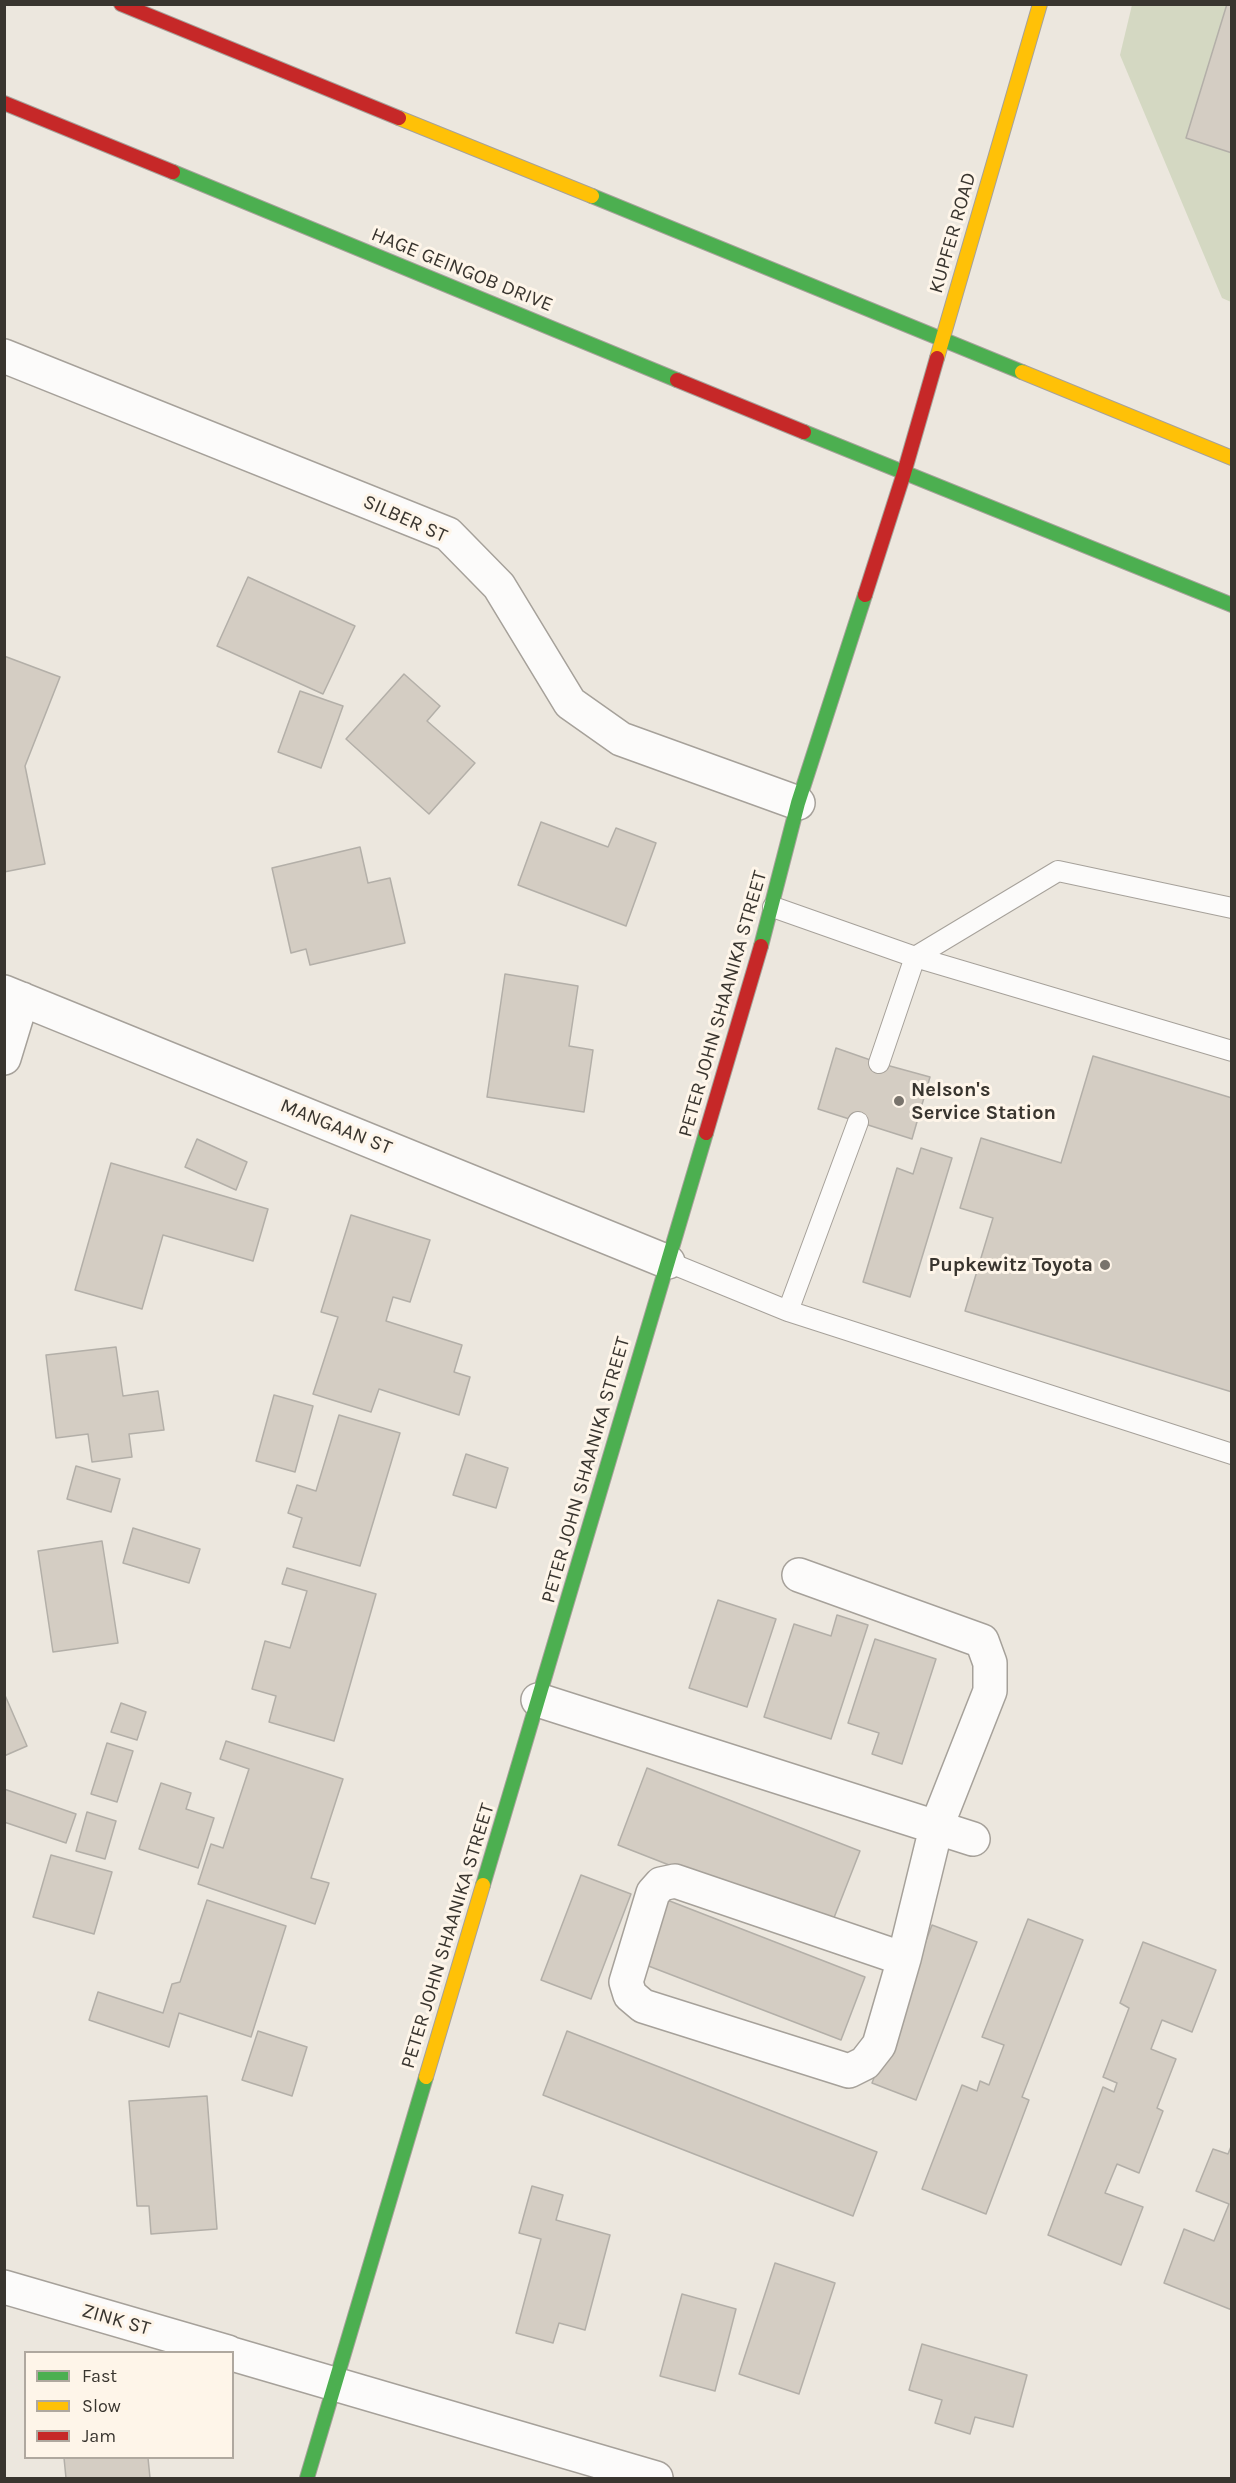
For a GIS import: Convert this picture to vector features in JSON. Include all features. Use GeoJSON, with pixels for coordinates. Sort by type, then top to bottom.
{"type":"FeatureCollection","features":[{"type":"Feature","properties":{"kind":"main road"},"geometry":{"type":"LineString","coordinates":[[121,4],[1232,458]]}},
{"type":"Feature","properties":{"kind":"main road","name":"KUPFER ROAD"},"geometry":{"type":"LineString","coordinates":[[904,473],[1040,4]]}},
{"type":"Feature","properties":{"kind":"main road","name":"HAGE GEINGOB DRIVE"},"geometry":{"type":"LineString","coordinates":[[4,103],[904,473],[1232,605]]}},
{"type":"Feature","properties":{"kind":"main road","name":"PETER JOHN SHAANIKA STREET"},"geometry":{"type":"LineString","coordinates":[[307,2478],[773,907],[798,803],[904,473]]}},
{"type":"Feature","properties":{"kind":"street","name":"SILBER ST"},"geometry":{"type":"LineString","coordinates":[[4,356],[448,534],[499,586],[570,703],[621,739],[798,803]]}},
{"type":"Feature","properties":{"kind":"street","name":"MANGAAN ST"},"geometry":{"type":"LineString","coordinates":[[13,996],[668,1262]]}},
{"type":"Feature","properties":{"kind":"street"},"geometry":{"type":"LineString","coordinates":[[4,1058],[13,996]]}},
{"type":"Feature","properties":{"kind":"street"},"geometry":{"type":"LineString","coordinates":[[799,1575],[982,1641],[990,1663],[990,1690],[936,1828],[904,1959],[879,2045],[865,2063],[849,2071],[643,2006],[630,1995],[626,1982],[653,1893],[661,1884],[675,1881],[904,1959]]}},
{"type":"Feature","properties":{"kind":"street"},"geometry":{"type":"LineString","coordinates":[[538,1700],[973,1839]]}},
{"type":"Feature","properties":{"kind":"street","name":"ZINK ST"},"geometry":{"type":"LineString","coordinates":[[4,2287],[223,2351]]}},
{"type":"Feature","properties":{"kind":"street","name":"ZINK ST"},"geometry":{"type":"LineString","coordinates":[[234,2354],[656,2478]]}},
{"type":"Feature","properties":{"kind":"lane"},"geometry":{"type":"LineString","coordinates":[[879,1064],[915,957],[1058,871],[1232,908]]}},
{"type":"Feature","properties":{"kind":"lane"},"geometry":{"type":"LineString","coordinates":[[773,907],[915,957],[1232,1051]]}},
{"type":"Feature","properties":{"kind":"lane"},"geometry":{"type":"LineString","coordinates":[[788,1311],[858,1122]]}},
{"type":"Feature","properties":{"kind":"lane"},"geometry":{"type":"LineString","coordinates":[[668,1262],[788,1311],[1232,1454]]}},
{"type":"Feature","properties":{"kind":"green space"},"geometry":{"type":"Polygon","coordinates":[[[1132,5],[1231,5],[1231,302],[1222,298],[1120,55],[1132,5]]]}},
{"type":"Feature","properties":{"kind":"building"},"geometry":{"type":"Polygon","coordinates":[[[1227,4],[1232,4],[1232,153],[1186,138],[1227,4]]]}},
{"type":"Feature","properties":{"kind":"building"},"geometry":{"type":"Polygon","coordinates":[[[248,577],[355,626],[323,694],[217,646],[248,577]]]}},
{"type":"Feature","properties":{"kind":"building"},"geometry":{"type":"Polygon","coordinates":[[[4,656],[60,677],[25,766],[45,864],[4,872],[4,656]]]}},
{"type":"Feature","properties":{"kind":"building"},"geometry":{"type":"Polygon","coordinates":[[[404,674],[440,706],[427,721],[475,763],[429,814],[346,739],[404,674]]]}},
{"type":"Feature","properties":{"kind":"building"},"geometry":{"type":"Polygon","coordinates":[[[300,691],[343,706],[321,768],[278,752],[300,691]]]}},
{"type":"Feature","properties":{"kind":"building"},"geometry":{"type":"Polygon","coordinates":[[[541,822],[608,847],[616,828],[656,843],[626,926],[518,885],[541,822]]]}},
{"type":"Feature","properties":{"kind":"building"},"geometry":{"type":"Polygon","coordinates":[[[360,847],[368,883],[390,878],[405,943],[310,965],[306,949],[291,953],[272,868],[360,847]]]}},
{"type":"Feature","properties":{"kind":"building"},"geometry":{"type":"Polygon","coordinates":[[[505,974],[578,986],[569,1046],[593,1050],[584,1112],[487,1097],[505,974]]]}},
{"type":"Feature","properties":{"kind":"building"},"geometry":{"type":"Polygon","coordinates":[[[836,1048],[930,1077],[912,1139],[818,1109],[836,1048]]]}},
{"type":"Feature","properties":{"kind":"building","name":"Pupkewitz Toyota"},"geometry":{"type":"Polygon","coordinates":[[[1093,1056],[1232,1098],[1232,1392],[965,1311],[993,1218],[960,1208],[981,1138],[1061,1163],[1093,1056]]]}},
{"type":"Feature","properties":{"kind":"building"},"geometry":{"type":"Polygon","coordinates":[[[197,1139],[247,1162],[236,1190],[185,1167],[197,1139]]]}},
{"type":"Feature","properties":{"kind":"building"},"geometry":{"type":"Polygon","coordinates":[[[921,1148],[952,1158],[910,1297],[863,1282],[897,1168],[913,1174],[921,1148]]]}},
{"type":"Feature","properties":{"kind":"building"},"geometry":{"type":"Polygon","coordinates":[[[111,1163],[268,1209],[253,1261],[163,1235],[142,1309],[75,1290],[111,1163]]]}},
{"type":"Feature","properties":{"kind":"building"},"geometry":{"type":"Polygon","coordinates":[[[351,1215],[430,1240],[410,1302],[393,1297],[386,1321],[462,1345],[454,1372],[470,1377],[459,1415],[379,1389],[371,1412],[313,1394],[338,1317],[321,1312],[351,1215]]]}},
{"type":"Feature","properties":{"kind":"building"},"geometry":{"type":"Polygon","coordinates":[[[116,1347],[123,1396],[158,1391],[164,1430],[129,1434],[132,1457],[92,1462],[88,1434],[56,1438],[46,1355],[116,1347]]]}},
{"type":"Feature","properties":{"kind":"building"},"geometry":{"type":"Polygon","coordinates":[[[274,1395],[313,1406],[295,1472],[256,1461],[274,1395]]]}},
{"type":"Feature","properties":{"kind":"building"},"geometry":{"type":"Polygon","coordinates":[[[339,1415],[400,1433],[360,1566],[293,1547],[302,1518],[288,1513],[297,1485],[316,1491],[339,1415]]]}},
{"type":"Feature","properties":{"kind":"building"},"geometry":{"type":"Polygon","coordinates":[[[466,1454],[508,1468],[496,1508],[453,1495],[466,1454]]]}},
{"type":"Feature","properties":{"kind":"building"},"geometry":{"type":"Polygon","coordinates":[[[76,1466],[120,1479],[111,1512],[67,1499],[76,1466]]]}},
{"type":"Feature","properties":{"kind":"building"},"geometry":{"type":"Polygon","coordinates":[[[133,1528],[200,1549],[189,1583],[123,1563],[133,1528]]]}},
{"type":"Feature","properties":{"kind":"building"},"geometry":{"type":"Polygon","coordinates":[[[102,1541],[118,1643],[53,1652],[38,1551],[102,1541]]]}},
{"type":"Feature","properties":{"kind":"building"},"geometry":{"type":"Polygon","coordinates":[[[287,1568],[376,1594],[334,1741],[269,1722],[276,1696],[252,1689],[265,1641],[290,1648],[307,1591],[282,1584],[287,1568]]]}},
{"type":"Feature","properties":{"kind":"building"},"geometry":{"type":"Polygon","coordinates":[[[718,1600],[776,1619],[747,1707],[689,1688],[718,1600]]]}},
{"type":"Feature","properties":{"kind":"building"},"geometry":{"type":"Polygon","coordinates":[[[837,1615],[868,1625],[831,1739],[764,1717],[794,1624],[831,1636],[837,1615]]]}},
{"type":"Feature","properties":{"kind":"building"},"geometry":{"type":"Polygon","coordinates":[[[875,1639],[936,1659],[902,1764],[872,1754],[879,1733],[848,1723],[875,1639]]]}},
{"type":"Feature","properties":{"kind":"building"},"geometry":{"type":"Polygon","coordinates":[[[4,1693],[27,1746],[4,1756],[4,1693]]]}},
{"type":"Feature","properties":{"kind":"building"},"geometry":{"type":"Polygon","coordinates":[[[121,1703],[146,1712],[137,1740],[111,1732],[121,1703]]]}},
{"type":"Feature","properties":{"kind":"building"},"geometry":{"type":"Polygon","coordinates":[[[226,1741],[343,1779],[311,1878],[329,1883],[315,1924],[198,1884],[211,1844],[223,1848],[249,1769],[220,1759],[226,1741]]]}},
{"type":"Feature","properties":{"kind":"building"},"geometry":{"type":"Polygon","coordinates":[[[107,1743],[133,1751],[117,1802],[91,1794],[107,1743]]]}},
{"type":"Feature","properties":{"kind":"building"},"geometry":{"type":"Polygon","coordinates":[[[647,1768],[860,1851],[830,1928],[618,1845],[647,1768]]]}},
{"type":"Feature","properties":{"kind":"building"},"geometry":{"type":"Polygon","coordinates":[[[161,1783],[191,1793],[186,1809],[214,1818],[198,1868],[139,1849],[161,1783]]]}},
{"type":"Feature","properties":{"kind":"building"},"geometry":{"type":"Polygon","coordinates":[[[4,1789],[76,1814],[66,1843],[4,1822],[4,1789]]]}},
{"type":"Feature","properties":{"kind":"building"},"geometry":{"type":"Polygon","coordinates":[[[87,1812],[116,1821],[105,1859],[76,1851],[87,1812]]]}},
{"type":"Feature","properties":{"kind":"building"},"geometry":{"type":"Polygon","coordinates":[[[51,1855],[112,1872],[94,1934],[33,1917],[51,1855]]]}},
{"type":"Feature","properties":{"kind":"building"},"geometry":{"type":"Polygon","coordinates":[[[581,1875],[631,1894],[591,1999],[541,1980],[581,1875]]]}},
{"type":"Feature","properties":{"kind":"building"},"geometry":{"type":"Polygon","coordinates":[[[662,1898],[865,1977],[841,2040],[638,1962],[662,1898]]]}},
{"type":"Feature","properties":{"kind":"building"},"geometry":{"type":"Polygon","coordinates":[[[207,1900],[286,1926],[251,2037],[179,2013],[169,2047],[89,2020],[98,1992],[163,2013],[172,1984],[180,1982],[207,1900]]]}},
{"type":"Feature","properties":{"kind":"building"},"geometry":{"type":"Polygon","coordinates":[[[1028,1919],[1083,1940],[1022,2097],[1029,2100],[986,2214],[922,2189],[962,2085],[977,2091],[980,2081],[989,2085],[1004,2045],[982,2037],[1028,1919]]]}},
{"type":"Feature","properties":{"kind":"building"},"geometry":{"type":"Polygon","coordinates":[[[932,1925],[977,1942],[916,2100],[872,2083],[932,1925]]]}},
{"type":"Feature","properties":{"kind":"building"},"geometry":{"type":"Polygon","coordinates":[[[1143,1942],[1216,1970],[1192,2032],[1162,2020],[1151,2049],[1176,2059],[1157,2108],[1163,2111],[1139,2173],[1117,2164],[1105,2193],[1143,2207],[1121,2265],[1048,2235],[1103,2087],[1114,2092],[1117,2083],[1103,2077],[1129,2008],[1120,2003],[1143,1942]]]}},
{"type":"Feature","properties":{"kind":"building"},"geometry":{"type":"Polygon","coordinates":[[[258,2031],[307,2047],[292,2096],[242,2080],[258,2031]]]}},
{"type":"Feature","properties":{"kind":"building"},"geometry":{"type":"Polygon","coordinates":[[[567,2031],[877,2152],[853,2216],[543,2095],[567,2031]]]}},
{"type":"Feature","properties":{"kind":"building"},"geometry":{"type":"Polygon","coordinates":[[[207,2096],[217,2229],[151,2234],[149,2206],[137,2206],[129,2101],[207,2096]]]}},
{"type":"Feature","properties":{"kind":"building"},"geometry":{"type":"Polygon","coordinates":[[[1232,2144],[1232,2310],[1164,2283],[1184,2229],[1214,2241],[1229,2204],[1196,2191],[1213,2149],[1228,2154],[1232,2144]]]}},
{"type":"Feature","properties":{"kind":"building"},"geometry":{"type":"Polygon","coordinates":[[[532,2186],[563,2195],[556,2220],[610,2235],[585,2330],[559,2323],[553,2343],[516,2333],[541,2239],[519,2233],[532,2186]]]}},
{"type":"Feature","properties":{"kind":"building"},"geometry":{"type":"Polygon","coordinates":[[[775,2263],[835,2283],[799,2394],[739,2374],[775,2263]]]}},
{"type":"Feature","properties":{"kind":"building"},"geometry":{"type":"Polygon","coordinates":[[[682,2294],[736,2309],[715,2391],[660,2376],[682,2294]]]}},
{"type":"Feature","properties":{"kind":"building"},"geometry":{"type":"Polygon","coordinates":[[[922,2344],[1027,2375],[1013,2427],[975,2417],[970,2434],[935,2423],[942,2400],[909,2390],[922,2344]]]}},
{"type":"Feature","properties":{"kind":"building"},"geometry":{"type":"Polygon","coordinates":[[[64,2459],[148,2459],[150,2478],[66,2478],[64,2459]]]}},
{"type":"Feature","properties":{"kind":"traffic: fast"},"geometry":{"type":"LineString","coordinates":[[173,172],[677,380]]}},
{"type":"Feature","properties":{"kind":"traffic: fast"},"geometry":{"type":"LineString","coordinates":[[592,196],[1022,372]]}},
{"type":"Feature","properties":{"kind":"traffic: fast"},"geometry":{"type":"LineString","coordinates":[[804,432],[1232,605]]}},
{"type":"Feature","properties":{"kind":"traffic: fast"},"geometry":{"type":"LineString","coordinates":[[761,946],[798,803],[865,595]]}},
{"type":"Feature","properties":{"kind":"traffic: fast"},"geometry":{"type":"LineString","coordinates":[[483,1885],[706,1133]]}},
{"type":"Feature","properties":{"kind":"traffic: fast"},"geometry":{"type":"LineString","coordinates":[[307,2478],[426,2077]]}},
{"type":"Feature","properties":{"kind":"traffic: slow"},"geometry":{"type":"LineString","coordinates":[[937,358],[1040,4]]}},
{"type":"Feature","properties":{"kind":"traffic: slow"},"geometry":{"type":"LineString","coordinates":[[399,118],[592,196]]}},
{"type":"Feature","properties":{"kind":"traffic: slow"},"geometry":{"type":"LineString","coordinates":[[1022,372],[1232,458]]}},
{"type":"Feature","properties":{"kind":"traffic: slow"},"geometry":{"type":"LineString","coordinates":[[426,2077],[483,1885]]}},
{"type":"Feature","properties":{"kind":"traffic: jam"},"geometry":{"type":"LineString","coordinates":[[121,4],[399,118]]}},
{"type":"Feature","properties":{"kind":"traffic: jam"},"geometry":{"type":"LineString","coordinates":[[4,103],[173,172]]}},
{"type":"Feature","properties":{"kind":"traffic: jam"},"geometry":{"type":"LineString","coordinates":[[865,595],[904,473],[937,358]]}},
{"type":"Feature","properties":{"kind":"traffic: jam"},"geometry":{"type":"LineString","coordinates":[[677,380],[804,432]]}},
{"type":"Feature","properties":{"kind":"traffic: jam"},"geometry":{"type":"LineString","coordinates":[[706,1133],[761,946]]}},
{"type":"Feature","properties":{"kind":"place","name":"Nelson's Service Station"},"geometry":{"type":"Point","coordinates":[899,1101]}},
{"type":"Feature","properties":{"kind":"place","name":"Pupkewitz Toyota"},"geometry":{"type":"Point","coordinates":[1105,1265]}}]}
